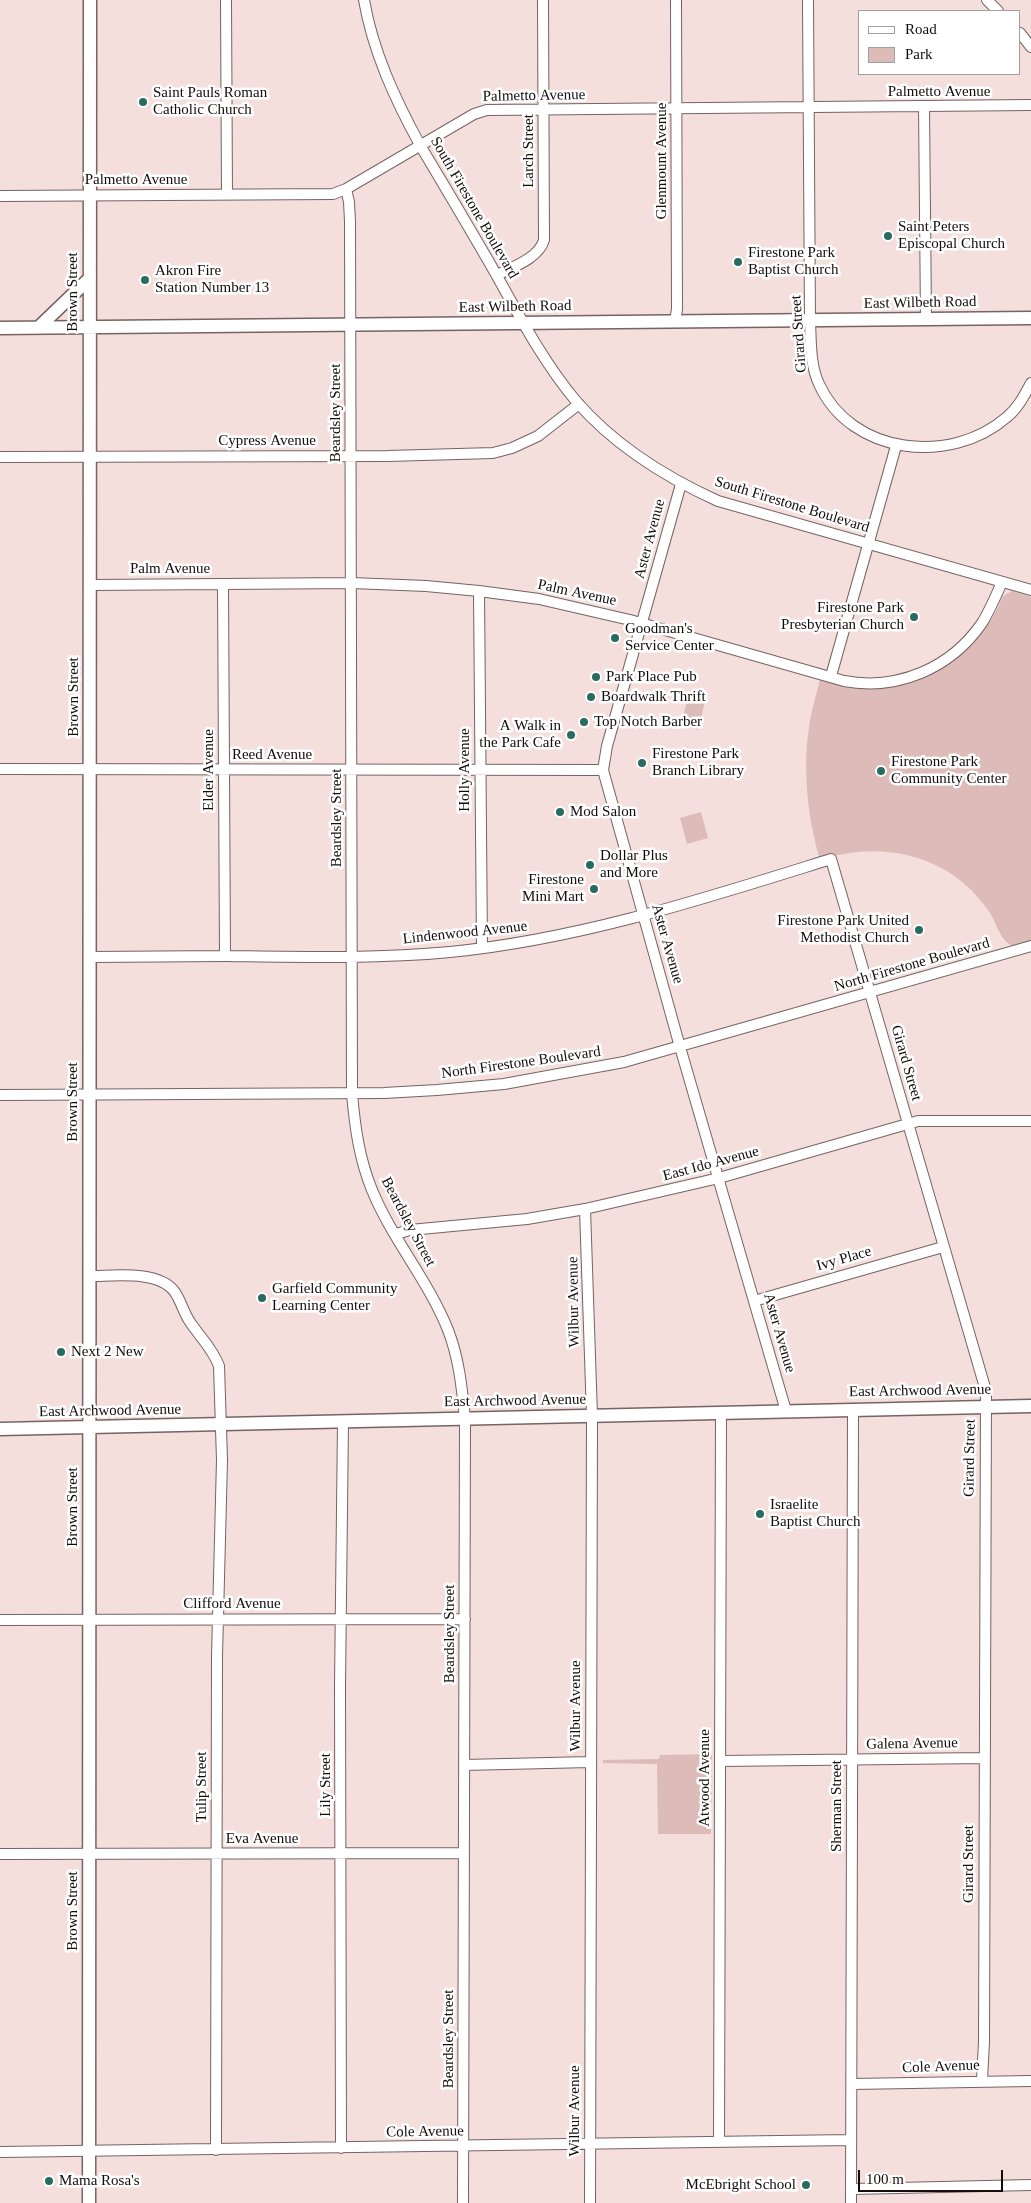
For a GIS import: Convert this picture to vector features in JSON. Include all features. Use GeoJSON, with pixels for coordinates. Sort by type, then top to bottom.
{"type":"FeatureCollection","features":[{"type":"Feature","properties":{"kind":"main road","name":"Brown Street"},"geometry":{"type":"LineString","coordinates":[[89,2203],[90,0]]}},
{"type":"Feature","properties":{"kind":"main road"},"geometry":{"type":"LineString","coordinates":[[39,327],[75,290],[90,278]]}},
{"type":"Feature","properties":{"kind":"main road","name":"East Wilbeth Road"},"geometry":{"type":"LineString","coordinates":[[0,328],[1031,318]]}},
{"type":"Feature","properties":{"kind":"main road","name":"East Archwood Avenue"},"geometry":{"type":"LineString","coordinates":[[0,1429],[1031,1406]]}},
{"type":"Feature","properties":{"kind":"street"},"geometry":{"type":"LineString","coordinates":[[226,0],[228,194]]}},
{"type":"Feature","properties":{"kind":"street","name":"South Firestone Boulevard"},"geometry":{"type":"LineString","coordinates":[[364,0],[381,62],[403,115],[524,324],[546,359],[580,404],[628,449],[681,484],[741,508],[1031,590]]}},
{"type":"Feature","properties":{"kind":"street","name":"Larch Street"},"geometry":{"type":"LineString","coordinates":[[497,275],[534,255],[542,247],[544,240],[543,0]]}},
{"type":"Feature","properties":{"kind":"street","name":"Glenmount Avenue"},"geometry":{"type":"LineString","coordinates":[[675,322],[677,310],[676,0]]}},
{"type":"Feature","properties":{"kind":"street","name":"Girard Street"},"geometry":{"type":"LineString","coordinates":[[808,0],[810,321],[814,371],[819,384],[835,411],[858,429],[896,446]]}},
{"type":"Feature","properties":{"kind":"street"},"geometry":{"type":"LineString","coordinates":[[987,0],[997,10]]}},
{"type":"Feature","properties":{"kind":"street"},"geometry":{"type":"LineString","coordinates":[[1021,34],[1031,48]]}},
{"type":"Feature","properties":{"kind":"street","name":"Palmetto Avenue"},"geometry":{"type":"LineString","coordinates":[[0,196],[333,194],[346,189],[480,111],[1031,105]]}},
{"type":"Feature","properties":{"kind":"street"},"geometry":{"type":"LineString","coordinates":[[924,107],[926,319]]}},
{"type":"Feature","properties":{"kind":"street","name":"Beardsley Street"},"geometry":{"type":"LineString","coordinates":[[346,189],[350,213],[352,1094],[355,1132],[362,1162],[373,1191],[426,1286],[448,1331],[462,1384],[465,1419],[463,2203]]}},
{"type":"Feature","properties":{"kind":"street"},"geometry":{"type":"LineString","coordinates":[[831,676],[896,446],[945,445],[966,441],[979,436],[1008,417],[1018,406],[1031,383]]}},
{"type":"Feature","properties":{"kind":"street","name":"Cypress Avenue"},"geometry":{"type":"LineString","coordinates":[[0,457],[493,453],[512,448],[538,436],[580,404]]}},
{"type":"Feature","properties":{"kind":"street","name":"Aster Avenue"},"geometry":{"type":"LineString","coordinates":[[681,484],[607,746],[603,770],[680,1047],[786,1411]]}},
{"type":"Feature","properties":{"kind":"street","name":"Palm Avenue"},"geometry":{"type":"LineString","coordinates":[[91,585],[352,583],[426,586],[479,591],[539,599],[642,623],[853,682],[885,683],[907,678],[938,665],[952,655],[969,639],[990,610],[1002,582]]}},
{"type":"Feature","properties":{"kind":"street","name":"Elder Avenue"},"geometry":{"type":"LineString","coordinates":[[223,584],[225,956]]}},
{"type":"Feature","properties":{"kind":"street","name":"Holly Avenue"},"geometry":{"type":"LineString","coordinates":[[479,591],[482,948]]}},
{"type":"Feature","properties":{"kind":"street","name":"Reed Avenue"},"geometry":{"type":"LineString","coordinates":[[0,769],[603,770]]}},
{"type":"Feature","properties":{"kind":"street","name":"Girard Street"},"geometry":{"type":"LineString","coordinates":[[831,859],[986,1391],[984,2032],[982,2080]]}},
{"type":"Feature","properties":{"kind":"street","name":"Lindenwood Avenue"},"geometry":{"type":"LineString","coordinates":[[91,958],[352,957],[421,954],[482,948],[556,936],[643,915],[831,859]]}},
{"type":"Feature","properties":{"kind":"street","name":"North Firestone Boulevard"},"geometry":{"type":"LineString","coordinates":[[0,1095],[352,1094],[437,1090],[504,1084],[624,1062],[1031,946]]}},
{"type":"Feature","properties":{"kind":"street","name":"East Ido Avenue"},"geometry":{"type":"LineString","coordinates":[[396,1234],[410,1230],[509,1221],[586,1209],[719,1178],[908,1124],[930,1121],[1031,1121]]}},
{"type":"Feature","properties":{"kind":"street","name":"Wilbur Avenue"},"geometry":{"type":"LineString","coordinates":[[586,1209],[592,1416],[590,2203]]}},
{"type":"Feature","properties":{"kind":"street","name":"Ivy Place"},"geometry":{"type":"LineString","coordinates":[[754,1301],[943,1247]]}},
{"type":"Feature","properties":{"kind":"street","name":"Tulip Street"},"geometry":{"type":"LineString","coordinates":[[90,1276],[152,1277],[165,1281],[175,1291],[189,1321],[215,1354],[220,1369],[222,1528],[218,1618],[216,2150]]}},
{"type":"Feature","properties":{"kind":"street","name":"Sherman Street"},"geometry":{"type":"LineString","coordinates":[[851,2203],[852,1409]]}},
{"type":"Feature","properties":{"kind":"street","name":"Atwood Avenue"},"geometry":{"type":"LineString","coordinates":[[719,2142],[722,1413]]}},
{"type":"Feature","properties":{"kind":"street","name":"Lily Street"},"geometry":{"type":"LineString","coordinates":[[340,2148],[341,1620],[344,1422]]}},
{"type":"Feature","properties":{"kind":"street","name":"Clifford Avenue"},"geometry":{"type":"LineString","coordinates":[[0,1620],[218,1618],[341,1620],[465,1619]]}},
{"type":"Feature","properties":{"kind":"street","name":"Galena Avenue"},"geometry":{"type":"LineString","coordinates":[[720,1761],[984,1758]]}},
{"type":"Feature","properties":{"kind":"street"},"geometry":{"type":"LineString","coordinates":[[464,1765],[590,1762]]}},
{"type":"Feature","properties":{"kind":"street","name":"Eva Avenue"},"geometry":{"type":"LineString","coordinates":[[0,1854],[464,1853]]}},
{"type":"Feature","properties":{"kind":"street","name":"Cole Avenue"},"geometry":{"type":"LineString","coordinates":[[852,2084],[1031,2080]]}},
{"type":"Feature","properties":{"kind":"street","name":"Cole Avenue"},"geometry":{"type":"LineString","coordinates":[[0,2152],[850,2140]]}},
{"type":"Feature","properties":{"kind":"street"},"geometry":{"type":"LineString","coordinates":[[852,2190],[1031,2185]]}},
{"type":"Feature","properties":{"kind":"green space"},"geometry":{"type":"Polygon","coordinates":[[[1012,591],[1031,597],[1031,941],[1013,946],[1002,936],[990,913],[974,893],[956,877],[936,865],[914,857],[891,852],[868,851],[820,860],[809,808],[806,773],[810,721],[820,679],[836,684],[877,688],[901,684],[923,677],[944,667],[979,637],[1003,596],[1012,591]]]}},
{"type":"Feature","properties":{"kind":"green space"},"geometry":{"type":"Polygon","coordinates":[[[688,697],[705,702],[698,730],[681,724],[688,697]]]}},
{"type":"Feature","properties":{"kind":"green space"},"geometry":{"type":"Polygon","coordinates":[[[701,812],[708,838],[687,844],[680,818],[701,812]]]}},
{"type":"Feature","properties":{"kind":"green space"},"geometry":{"type":"Polygon","coordinates":[[[712,1754],[711,1834],[658,1834],[657,1764],[603,1763],[603,1760],[659,1759],[660,1755],[712,1754]]]}},
{"type":"Feature","properties":{"kind":"place","name":"Saint Pauls Roman Catholic Church"},"geometry":{"type":"Point","coordinates":[143,102]}},
{"type":"Feature","properties":{"kind":"place","name":"Saint Peters Episcopal Church"},"geometry":{"type":"Point","coordinates":[888,236]}},
{"type":"Feature","properties":{"kind":"place","name":"Firestone Park Baptist Church"},"geometry":{"type":"Point","coordinates":[738,262]}},
{"type":"Feature","properties":{"kind":"place","name":"Akron Fire Station Number 13"},"geometry":{"type":"Point","coordinates":[145,280]}},
{"type":"Feature","properties":{"kind":"place","name":"Firestone Park Presbyterian Church"},"geometry":{"type":"Point","coordinates":[914,617]}},
{"type":"Feature","properties":{"kind":"place","name":"Goodman's Service Center"},"geometry":{"type":"Point","coordinates":[615,638]}},
{"type":"Feature","properties":{"kind":"place","name":"Park Place Pub"},"geometry":{"type":"Point","coordinates":[596,677]}},
{"type":"Feature","properties":{"kind":"place","name":"Boardwalk Thrift"},"geometry":{"type":"Point","coordinates":[591,697]}},
{"type":"Feature","properties":{"kind":"place","name":"Top Notch Barber"},"geometry":{"type":"Point","coordinates":[584,722]}},
{"type":"Feature","properties":{"kind":"place","name":"A Walk in the Park Cafe"},"geometry":{"type":"Point","coordinates":[571,735]}},
{"type":"Feature","properties":{"kind":"place","name":"Firestone Park Branch Library"},"geometry":{"type":"Point","coordinates":[642,763]}},
{"type":"Feature","properties":{"kind":"place","name":"Firestone Park Community Center"},"geometry":{"type":"Point","coordinates":[881,771]}},
{"type":"Feature","properties":{"kind":"place","name":"Mod Salon"},"geometry":{"type":"Point","coordinates":[560,812]}},
{"type":"Feature","properties":{"kind":"place","name":"Dollar Plus and More"},"geometry":{"type":"Point","coordinates":[590,865]}},
{"type":"Feature","properties":{"kind":"place","name":"Firestone Mini Mart"},"geometry":{"type":"Point","coordinates":[594,889]}},
{"type":"Feature","properties":{"kind":"place","name":"Firestone Park United Methodist Church"},"geometry":{"type":"Point","coordinates":[919,930]}},
{"type":"Feature","properties":{"kind":"place","name":"Garfield Community Learning Center"},"geometry":{"type":"Point","coordinates":[262,1298]}},
{"type":"Feature","properties":{"kind":"place","name":"Next 2 New"},"geometry":{"type":"Point","coordinates":[61,1352]}},
{"type":"Feature","properties":{"kind":"place","name":"Israelite Baptist Church"},"geometry":{"type":"Point","coordinates":[760,1514]}},
{"type":"Feature","properties":{"kind":"place","name":"Mama Rosa's"},"geometry":{"type":"Point","coordinates":[49,2181]}},
{"type":"Feature","properties":{"kind":"place","name":"McEbright School"},"geometry":{"type":"Point","coordinates":[806,2185]}}]}
